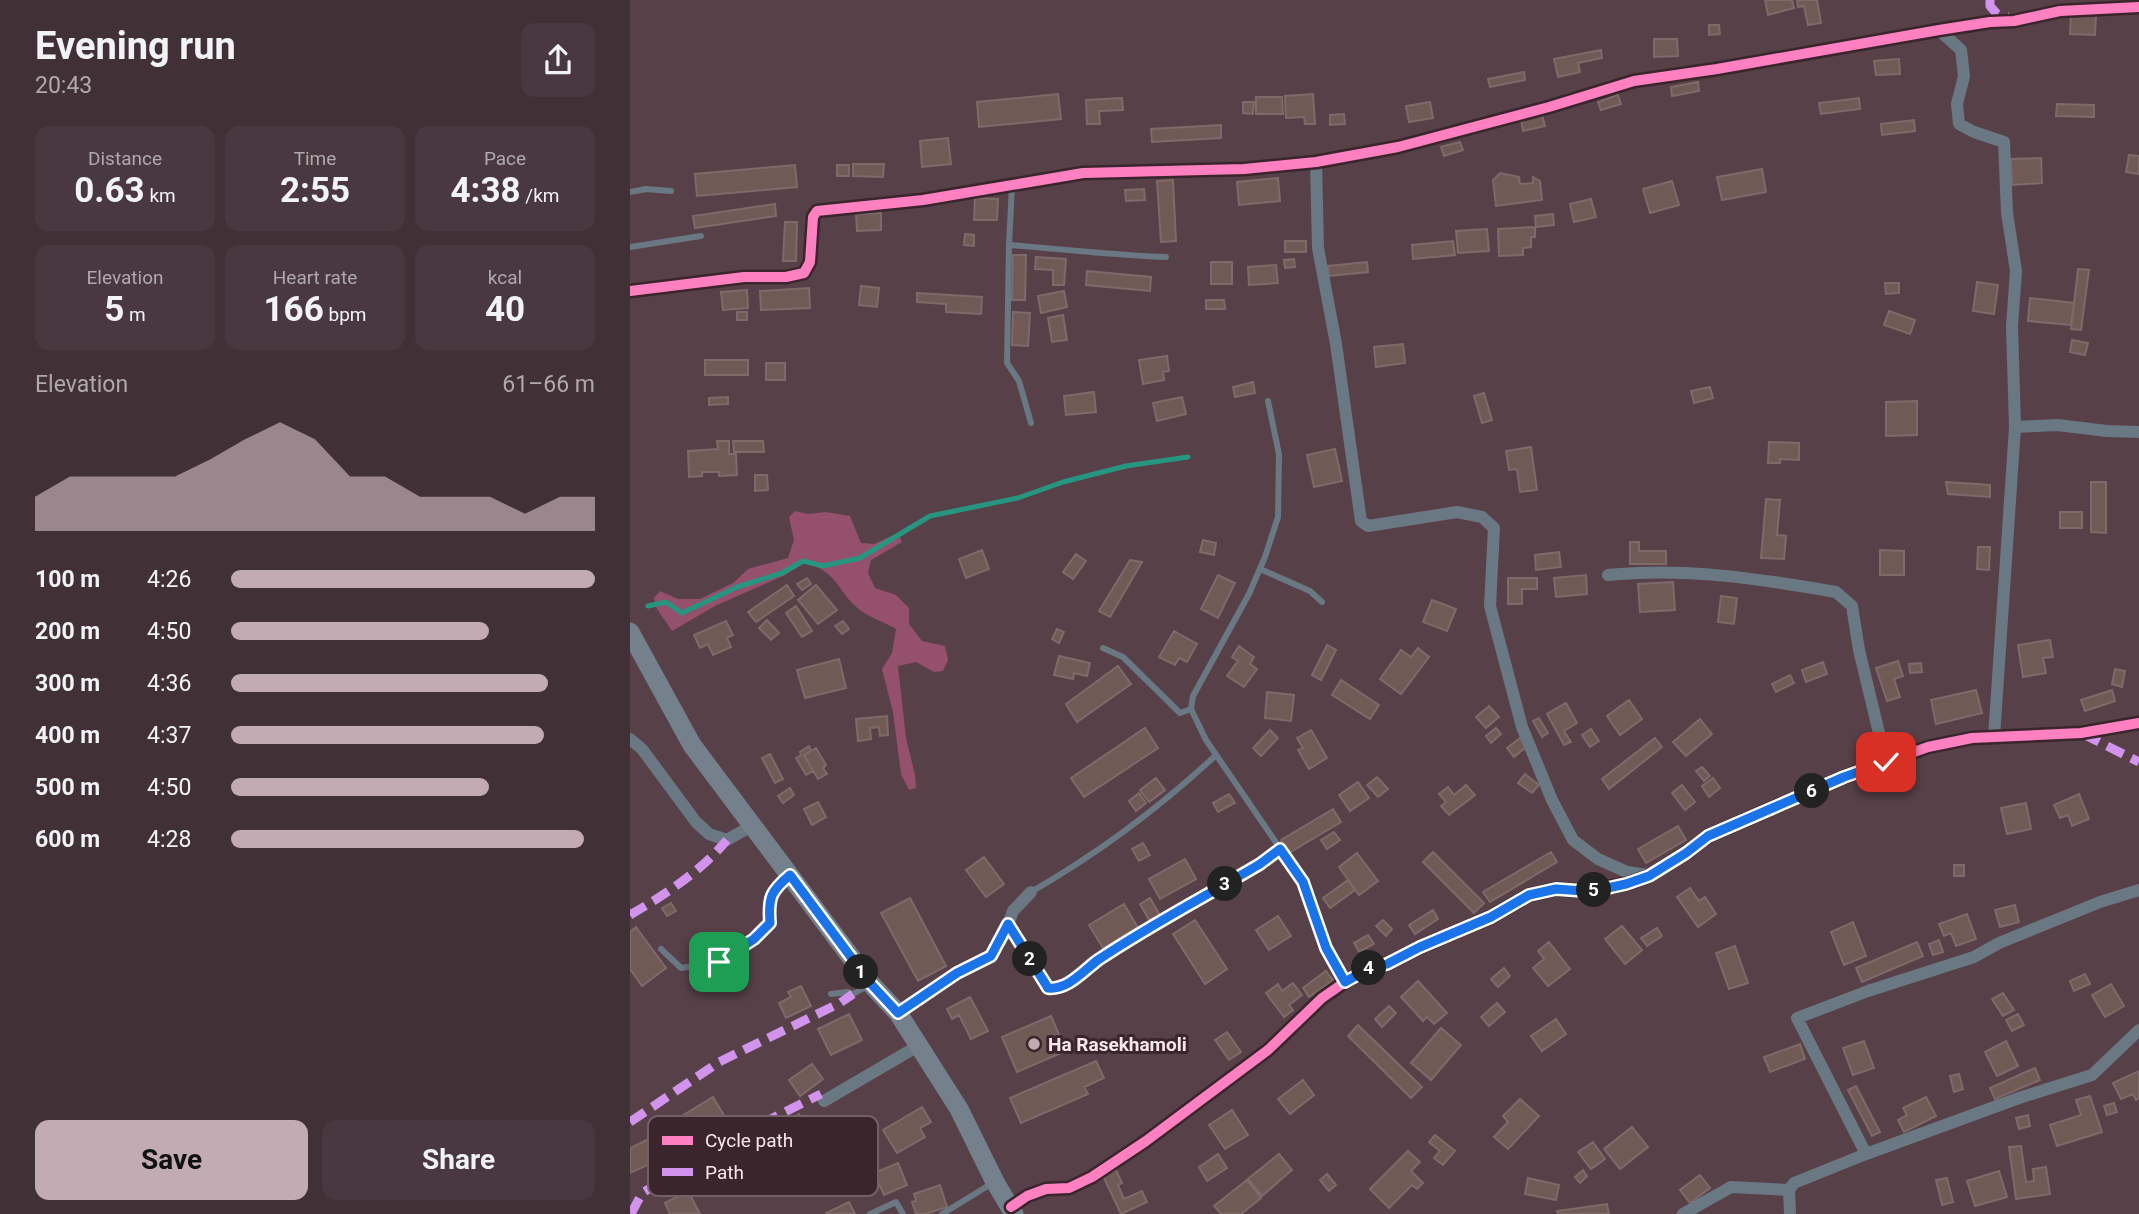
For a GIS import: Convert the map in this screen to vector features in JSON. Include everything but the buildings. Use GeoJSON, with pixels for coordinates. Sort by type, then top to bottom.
{"type":"FeatureCollection","features":[{"type":"Feature","properties":{"kind":"main road"},"geometry":{"type":"LineString","coordinates":[[630,632],[692,745],[871,984],[898,1013],[959,1109],[1012,1211]]}},
{"type":"Feature","properties":{"kind":"street"},"geometry":{"type":"LineString","coordinates":[[630,291],[744,277],[786,277],[804,273],[810,262],[813,217],[817,211],[923,200],[1083,173],[1244,169],[1316,162],[1398,147],[1560,104],[1634,81],[2060,11],[2139,7]]}},
{"type":"Feature","properties":{"kind":"street"},"geometry":{"type":"LineString","coordinates":[[1939,30],[1961,50],[1964,76],[1957,104],[1959,124],[2004,142],[2007,213],[2016,271],[2012,326],[2015,427],[1994,737]]}},
{"type":"Feature","properties":{"kind":"street"},"geometry":{"type":"LineString","coordinates":[[1316,162],[1318,248],[1336,344],[1361,521],[1368,526],[1457,512],[1482,517],[1494,528],[1490,606],[1522,727],[1552,800],[1573,839],[1598,859],[1627,872],[1649,876]]}},
{"type":"Feature","properties":{"kind":"street"},"geometry":{"type":"LineString","coordinates":[[2015,427],[2057,425],[2139,432]]}},
{"type":"Feature","properties":{"kind":"street"},"geometry":{"type":"LineString","coordinates":[[1608,576],[1629,573],[1702,573],[1836,592],[1852,606],[1858,650],[1886,762]]}},
{"type":"Feature","properties":{"kind":"street"},"geometry":{"type":"LineString","coordinates":[[1012,1211],[1027,1196],[1046,1189],[1069,1188],[1081,1183],[1146,1142],[1268,1050],[1322,998],[1345,982],[1368,969],[1387,964],[1491,917],[1529,895],[1556,889],[1603,889],[1649,876],[1708,836],[1844,777],[1928,747],[1972,738],[2081,733],[2139,723]]}},
{"type":"Feature","properties":{"kind":"street"},"geometry":{"type":"LineString","coordinates":[[630,740],[642,749],[696,822],[709,834],[727,839],[753,825]]}},
{"type":"Feature","properties":{"kind":"street"},"geometry":{"type":"LineString","coordinates":[[1866,1154],[1797,1018],[1868,991],[1974,957],[1999,943],[2100,902],[2139,890]]}},
{"type":"Feature","properties":{"kind":"street"},"geometry":{"type":"LineString","coordinates":[[898,1013],[957,973],[991,956],[1013,911],[1031,892]]}},
{"type":"Feature","properties":{"kind":"street"},"geometry":{"type":"LineString","coordinates":[[1790,1214],[1789,1190],[1794,1183],[2018,1098],[2092,1075],[2139,1030]]}},
{"type":"Feature","properties":{"kind":"street"},"geometry":{"type":"LineString","coordinates":[[822,1097],[918,1046]]}},
{"type":"Feature","properties":{"kind":"street"},"geometry":{"type":"LineString","coordinates":[[1683,1214],[1731,1186],[1789,1190]]}},
{"type":"Feature","properties":{"kind":"lane"},"geometry":{"type":"LineString","coordinates":[[1013,186],[1007,363],[1019,381],[1031,422]]}},
{"type":"Feature","properties":{"kind":"lane"},"geometry":{"type":"LineString","coordinates":[[630,192],[646,189],[671,191]]}},
{"type":"Feature","properties":{"kind":"lane"},"geometry":{"type":"LineString","coordinates":[[630,247],[701,236]]}},
{"type":"Feature","properties":{"kind":"lane"},"geometry":{"type":"LineString","coordinates":[[1009,245],[1108,255],[1166,257]]}},
{"type":"Feature","properties":{"kind":"lane"},"geometry":{"type":"LineString","coordinates":[[1268,401],[1279,454],[1278,517],[1261,569],[1226,639],[1193,696],[1191,709],[1215,756],[1303,882],[1326,948],[1345,982]]}},
{"type":"Feature","properties":{"kind":"lane"},"geometry":{"type":"LineString","coordinates":[[1261,569],[1310,591],[1322,601]]}},
{"type":"Feature","properties":{"kind":"lane"},"geometry":{"type":"LineString","coordinates":[[1103,648],[1123,657],[1180,713],[1191,709]]}},
{"type":"Feature","properties":{"kind":"lane"},"geometry":{"type":"LineString","coordinates":[[1031,892],[1069,870],[1122,832],[1215,756]]}},
{"type":"Feature","properties":{"kind":"lane"},"geometry":{"type":"LineString","coordinates":[[1008,924],[1048,988],[1057,989],[1068,984],[1109,953],[1260,864],[1280,849]]}},
{"type":"Feature","properties":{"kind":"lane"},"geometry":{"type":"LineString","coordinates":[[660,948],[681,968],[719,962],[754,939],[770,923],[769,908],[773,890],[790,875]]}},
{"type":"Feature","properties":{"kind":"lane"},"geometry":{"type":"LineString","coordinates":[[831,994],[853,994],[871,984]]}},
{"type":"Feature","properties":{"kind":"lane"},"geometry":{"type":"LineString","coordinates":[[942,1214],[995,1182]]}},
{"type":"Feature","properties":{"kind":"lane"},"geometry":{"type":"LineString","coordinates":[[870,1214],[896,1202],[902,1214]]}},
{"type":"Feature","properties":{"kind":"shaded area"},"geometry":{"type":"Polygon","coordinates":[[[795,511],[850,516],[861,543],[874,544],[898,533],[902,542],[871,560],[868,573],[875,588],[896,595],[909,608],[909,624],[922,641],[945,646],[948,660],[943,671],[934,672],[916,662],[898,666],[906,738],[916,788],[909,790],[901,774],[893,712],[882,669],[892,653],[896,629],[860,610],[826,572],[806,562],[785,575],[715,606],[672,631],[657,609],[654,598],[660,591],[678,599],[700,599],[733,583],[748,569],[788,558],[794,540],[789,517],[795,511]]]}},
{"type":"Feature","properties":{"kind":"waterway"},"geometry":{"type":"LineString","coordinates":[[648,606],[666,602],[682,613],[737,587],[782,573],[803,561],[823,566],[860,558],[930,516],[1018,498],[1063,482],[1126,466],[1188,457]]}},
{"type":"Feature","properties":{"kind":"marked path"},"geometry":{"type":"LineString","coordinates":[[1990,0],[1990,6],[1997,14],[2008,17]]}},
{"type":"Feature","properties":{"kind":"marked path"},"geometry":{"type":"LineString","coordinates":[[2083,734],[2139,762]]}},
{"type":"Feature","properties":{"kind":"marked path"},"geometry":{"type":"LineString","coordinates":[[630,915],[682,882],[727,840]]}},
{"type":"Feature","properties":{"kind":"marked path"},"geometry":{"type":"LineString","coordinates":[[630,1122],[719,1062],[840,1003],[853,994]]}},
{"type":"Feature","properties":{"kind":"marked path"},"geometry":{"type":"LineString","coordinates":[[777,1116],[821,1094]]}},
{"type":"Feature","properties":{"kind":"marked path"},"geometry":{"type":"LineString","coordinates":[[631,1214],[642,1193],[648,1190]]}},
{"type":"Feature","properties":{"kind":"cycle path"},"geometry":{"type":"LineString","coordinates":[[630,291],[744,277],[786,277],[804,273],[810,262],[813,217],[817,211],[923,200],[1083,173],[1244,169],[1316,162],[1398,147],[1549,107],[1634,81],[1939,30],[2014,21],[2060,11],[2139,7]]}},
{"type":"Feature","properties":{"kind":"cycle path"},"geometry":{"type":"LineString","coordinates":[[1011,1207],[1027,1196],[1046,1189],[1069,1188],[1092,1177],[1146,1141],[1268,1050],[1322,998],[1345,982],[1368,969],[1387,964],[1491,917],[1529,895],[1556,889],[1583,891],[1626,884],[1649,876],[1708,836],[1844,777],[1928,747],[1972,738],[2081,733],[2139,723]]}},
{"type":"Feature","properties":{"kind":"place","name":"Ha Rasekhamoli"},"geometry":{"type":"Point","coordinates":[1034,1044]}},
{"type":"Feature","properties":{"kind":"route"},"geometry":{"type":"LineString","coordinates":[[719,962],[754,939],[770,923],[769,908],[773,890],[790,875],[871,984],[898,1013],[957,973],[991,956],[1008,924],[1048,988],[1057,989],[1068,984],[1109,953],[1260,864],[1280,849],[1303,882],[1326,948],[1345,982],[1368,969],[1387,964],[1491,917],[1529,895],[1556,889],[1603,889],[1649,876],[1708,836],[1844,777],[1886,762]]}}]}
